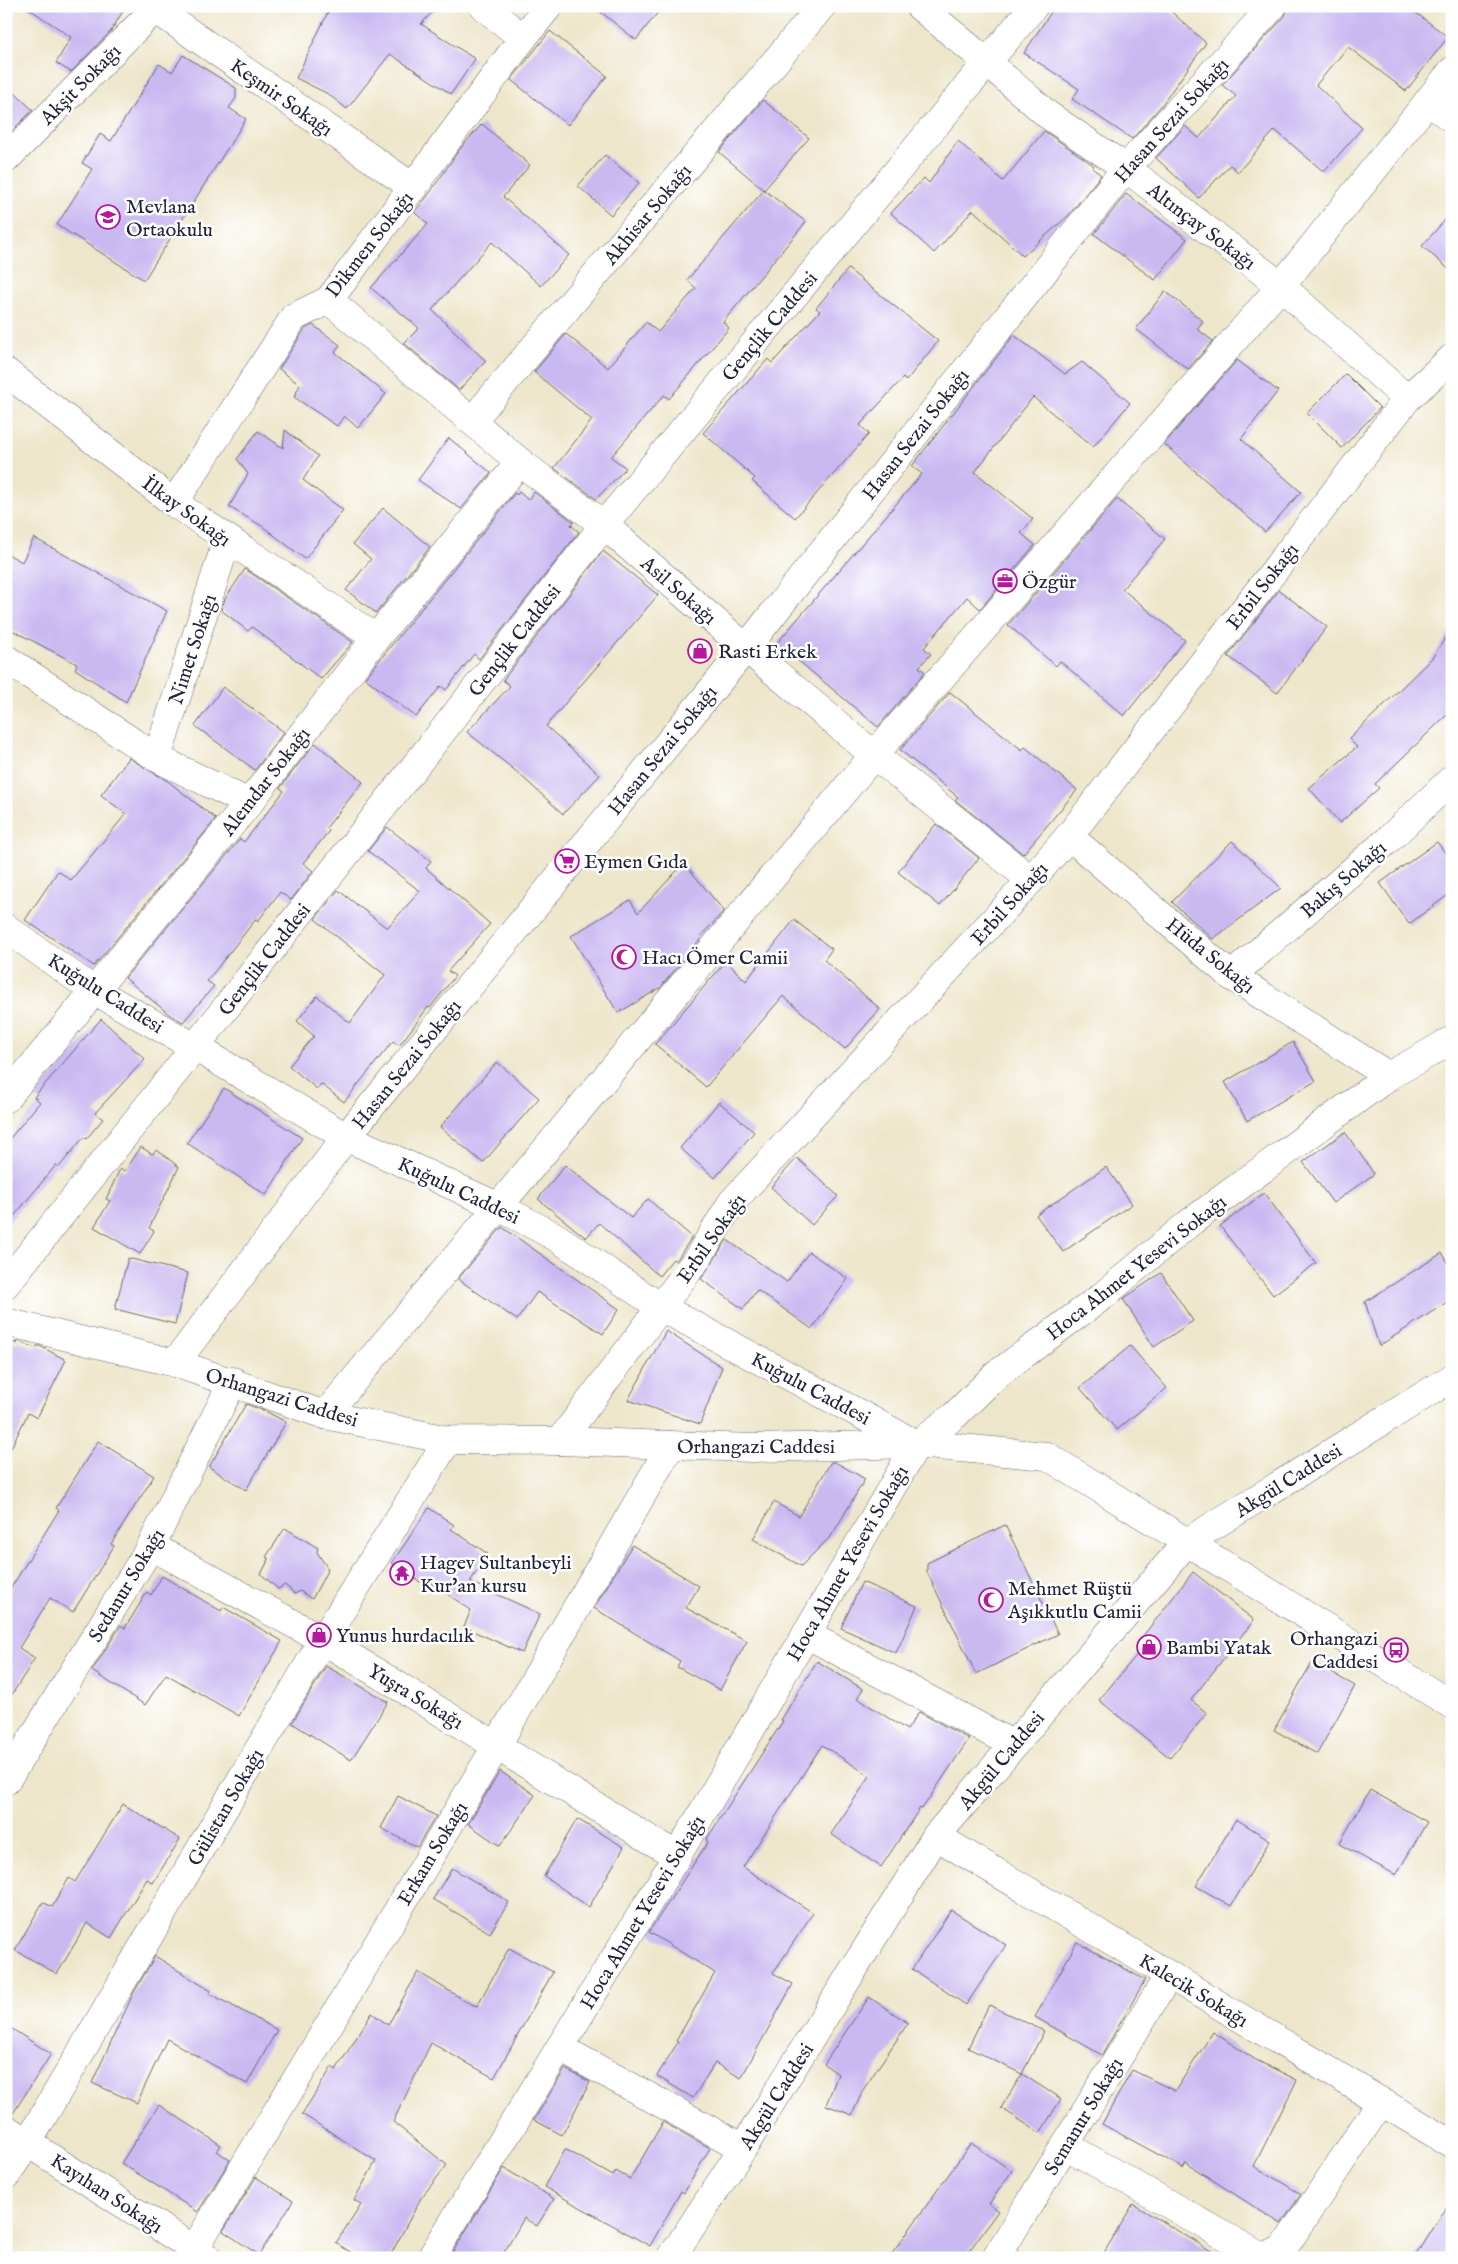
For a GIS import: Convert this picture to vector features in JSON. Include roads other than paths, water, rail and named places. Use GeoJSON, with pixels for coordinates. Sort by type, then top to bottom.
{"type":"FeatureCollection","features":[{"type":"Feature","properties":{"kind":"street"},"geometry":{"type":"LineString","coordinates":[[483,6],[523,38]]}},
{"type":"Feature","properties":{"kind":"street","name":"Dikmen Sokağı"},"geometry":{"type":"LineString","coordinates":[[174,503],[294,317],[329,300],[414,188],[523,38],[549,6]]}},
{"type":"Feature","properties":{"kind":"street","name":"Akhisar Sokağı"},"geometry":{"type":"LineString","coordinates":[[472,421],[822,6]]}},
{"type":"Feature","properties":{"kind":"street","name":"Altınçay Sokağı"},"geometry":{"type":"LineString","coordinates":[[919,6],[1048,115],[1126,168],[1281,286],[1407,399]]}},
{"type":"Feature","properties":{"kind":"street","name":"Gençlik Caddesi"},"geometry":{"type":"LineString","coordinates":[[6,1284],[195,1047],[604,525],[1034,6]]}},
{"type":"Feature","properties":{"kind":"street","name":"Hasan Sezai Sokağı"},"geometry":{"type":"LineString","coordinates":[[175,1363],[346,1137],[746,648],[1126,168],[1273,6]]}},
{"type":"Feature","properties":{"kind":"street","name":"Akşit Sokağı"},"geometry":{"type":"LineString","coordinates":[[6,159],[152,8]]}},
{"type":"Feature","properties":{"kind":"street","name":"Keşmir Sokağı"},"geometry":{"type":"LineString","coordinates":[[152,8],[414,188]]}},
{"type":"Feature","properties":{"kind":"street"},"geometry":{"type":"LineString","coordinates":[[325,1415],[874,755],[1281,286],[1452,71]]}},
{"type":"Feature","properties":{"kind":"street"},"geometry":{"type":"LineString","coordinates":[[1428,100],[1452,119]]}},
{"type":"Feature","properties":{"kind":"street","name":"Asil Sokağı"},"geometry":{"type":"LineString","coordinates":[[329,300],[520,462],[604,525],[746,648],[874,755],[1030,880]]}},
{"type":"Feature","properties":{"kind":"street","name":"Erbil Sokağı"},"geometry":{"type":"LineString","coordinates":[[560,1441],[698,1259],[732,1202],[1069,836],[1407,399],[1452,358]]}},
{"type":"Feature","properties":{"kind":"street","name":"İlkay Sokağı"},"geometry":{"type":"LineString","coordinates":[[6,372],[174,503],[376,638]]}},
{"type":"Feature","properties":{"kind":"street","name":"Alemdar Sokağı"},"geometry":{"type":"LineString","coordinates":[[6,1098],[93,990],[249,803],[376,638],[520,462]]}},
{"type":"Feature","properties":{"kind":"street","name":"Nimet Sokağı"},"geometry":{"type":"LineString","coordinates":[[157,758],[227,540]]}},
{"type":"Feature","properties":{"kind":"street"},"geometry":{"type":"LineString","coordinates":[[6,659],[157,758],[249,803]]}},
{"type":"Feature","properties":{"kind":"street","name":"Bakış Sokağı"},"geometry":{"type":"LineString","coordinates":[[1231,976],[1388,840],[1452,779]]}},
{"type":"Feature","properties":{"kind":"street","name":"Hüda Sokağı"},"geometry":{"type":"LineString","coordinates":[[1069,836],[1231,976],[1388,1076]]}},
{"type":"Feature","properties":{"kind":"street","name":"Kuğulu Caddesi"},"geometry":{"type":"LineString","coordinates":[[6,928],[93,990],[195,1047],[346,1137],[498,1206],[556,1237],[662,1308],[916,1444]]}},
{"type":"Feature","properties":{"kind":"street","name":"Hoca Ahmet Yesevi Sokağı"},"geometry":{"type":"LineString","coordinates":[[430,2258],[677,1856],[916,1444],[954,1416],[996,1375],[1100,1298],[1188,1224],[1388,1076],[1452,1040]]}},
{"type":"Feature","properties":{"kind":"street","name":"Orhangazi Caddesi"},"geometry":{"type":"LineString","coordinates":[[6,1322],[175,1363],[233,1381],[325,1415],[448,1440],[560,1441],[752,1448],[916,1444],[1047,1456],[1452,1705]]}},
{"type":"Feature","properties":{"kind":"street","name":"Akgül Caddesi"},"geometry":{"type":"LineString","coordinates":[[671,2258],[743,2148],[936,1836],[1187,1542],[1452,1378]]}},
{"type":"Feature","properties":{"kind":"street","name":"Sedanur Sokağı"},"geometry":{"type":"LineString","coordinates":[[6,1781],[151,1546],[233,1381]]}},
{"type":"Feature","properties":{"kind":"street","name":"Gülistan Sokağı"},"geometry":{"type":"LineString","coordinates":[[6,2176],[17,2136],[448,1440]]}},
{"type":"Feature","properties":{"kind":"street","name":"Erkam Sokağı"},"geometry":{"type":"LineString","coordinates":[[197,2255],[498,1745],[671,1445]]}},
{"type":"Feature","properties":{"kind":"street","name":"Yuşra Sokağı"},"geometry":{"type":"LineString","coordinates":[[151,1546],[323,1640],[498,1745],[677,1856]]}},
{"type":"Feature","properties":{"kind":"street"},"geometry":{"type":"LineString","coordinates":[[806,1634],[1014,1744]]}},
{"type":"Feature","properties":{"kind":"street","name":"Kalecik Sokağı"},"geometry":{"type":"LineString","coordinates":[[936,1836],[1452,2144]]}},
{"type":"Feature","properties":{"kind":"street","name":"Semanur Sokağı"},"geometry":{"type":"LineString","coordinates":[[996,2258],[1169,1975]]}},
{"type":"Feature","properties":{"kind":"street"},"geometry":{"type":"LineString","coordinates":[[560,2048],[743,2148]]}},
{"type":"Feature","properties":{"kind":"street"},"geometry":{"type":"LineString","coordinates":[[1065,2145],[1258,2254],[1266,2256],[1279,2251],[1285,2246],[1381,2102]]}},
{"type":"Feature","properties":{"kind":"street","name":"Kayıhan Sokağı"},"geometry":{"type":"LineString","coordinates":[[17,2136],[197,2255]]}},
{"type":"Feature","properties":{"kind":"place","name":"Mevlana Ortaokulu"},"geometry":{"type":"Point","coordinates":[108,217]}},
{"type":"Feature","properties":{"kind":"place","name":"Özgür"},"geometry":{"type":"Point","coordinates":[1005,581]}},
{"type":"Feature","properties":{"kind":"place","name":"Rasti Erkek"},"geometry":{"type":"Point","coordinates":[700,651]}},
{"type":"Feature","properties":{"kind":"place","name":"Eymen Gıda"},"geometry":{"type":"Point","coordinates":[567,861]}},
{"type":"Feature","properties":{"kind":"place","name":"Hacı Ömer Camii"},"geometry":{"type":"Point","coordinates":[624,957]}},
{"type":"Feature","properties":{"kind":"place","name":"Hagev Sultanbeyli Kur'an kursu"},"geometry":{"type":"Point","coordinates":[402,1573]}},
{"type":"Feature","properties":{"kind":"place","name":"Mehmet Rüştü Aşıkkutlu Camii"},"geometry":{"type":"Point","coordinates":[991,1600]}},
{"type":"Feature","properties":{"kind":"place","name":"Yunus hurdacılık"},"geometry":{"type":"Point","coordinates":[319,1635]}},
{"type":"Feature","properties":{"kind":"place","name":"Bambi Yatak"},"geometry":{"type":"Point","coordinates":[1149,1647]}},
{"type":"Feature","properties":{"kind":"place","name":"Orhangazi Caddesi"},"geometry":{"type":"Point","coordinates":[1396,1650]}}]}
